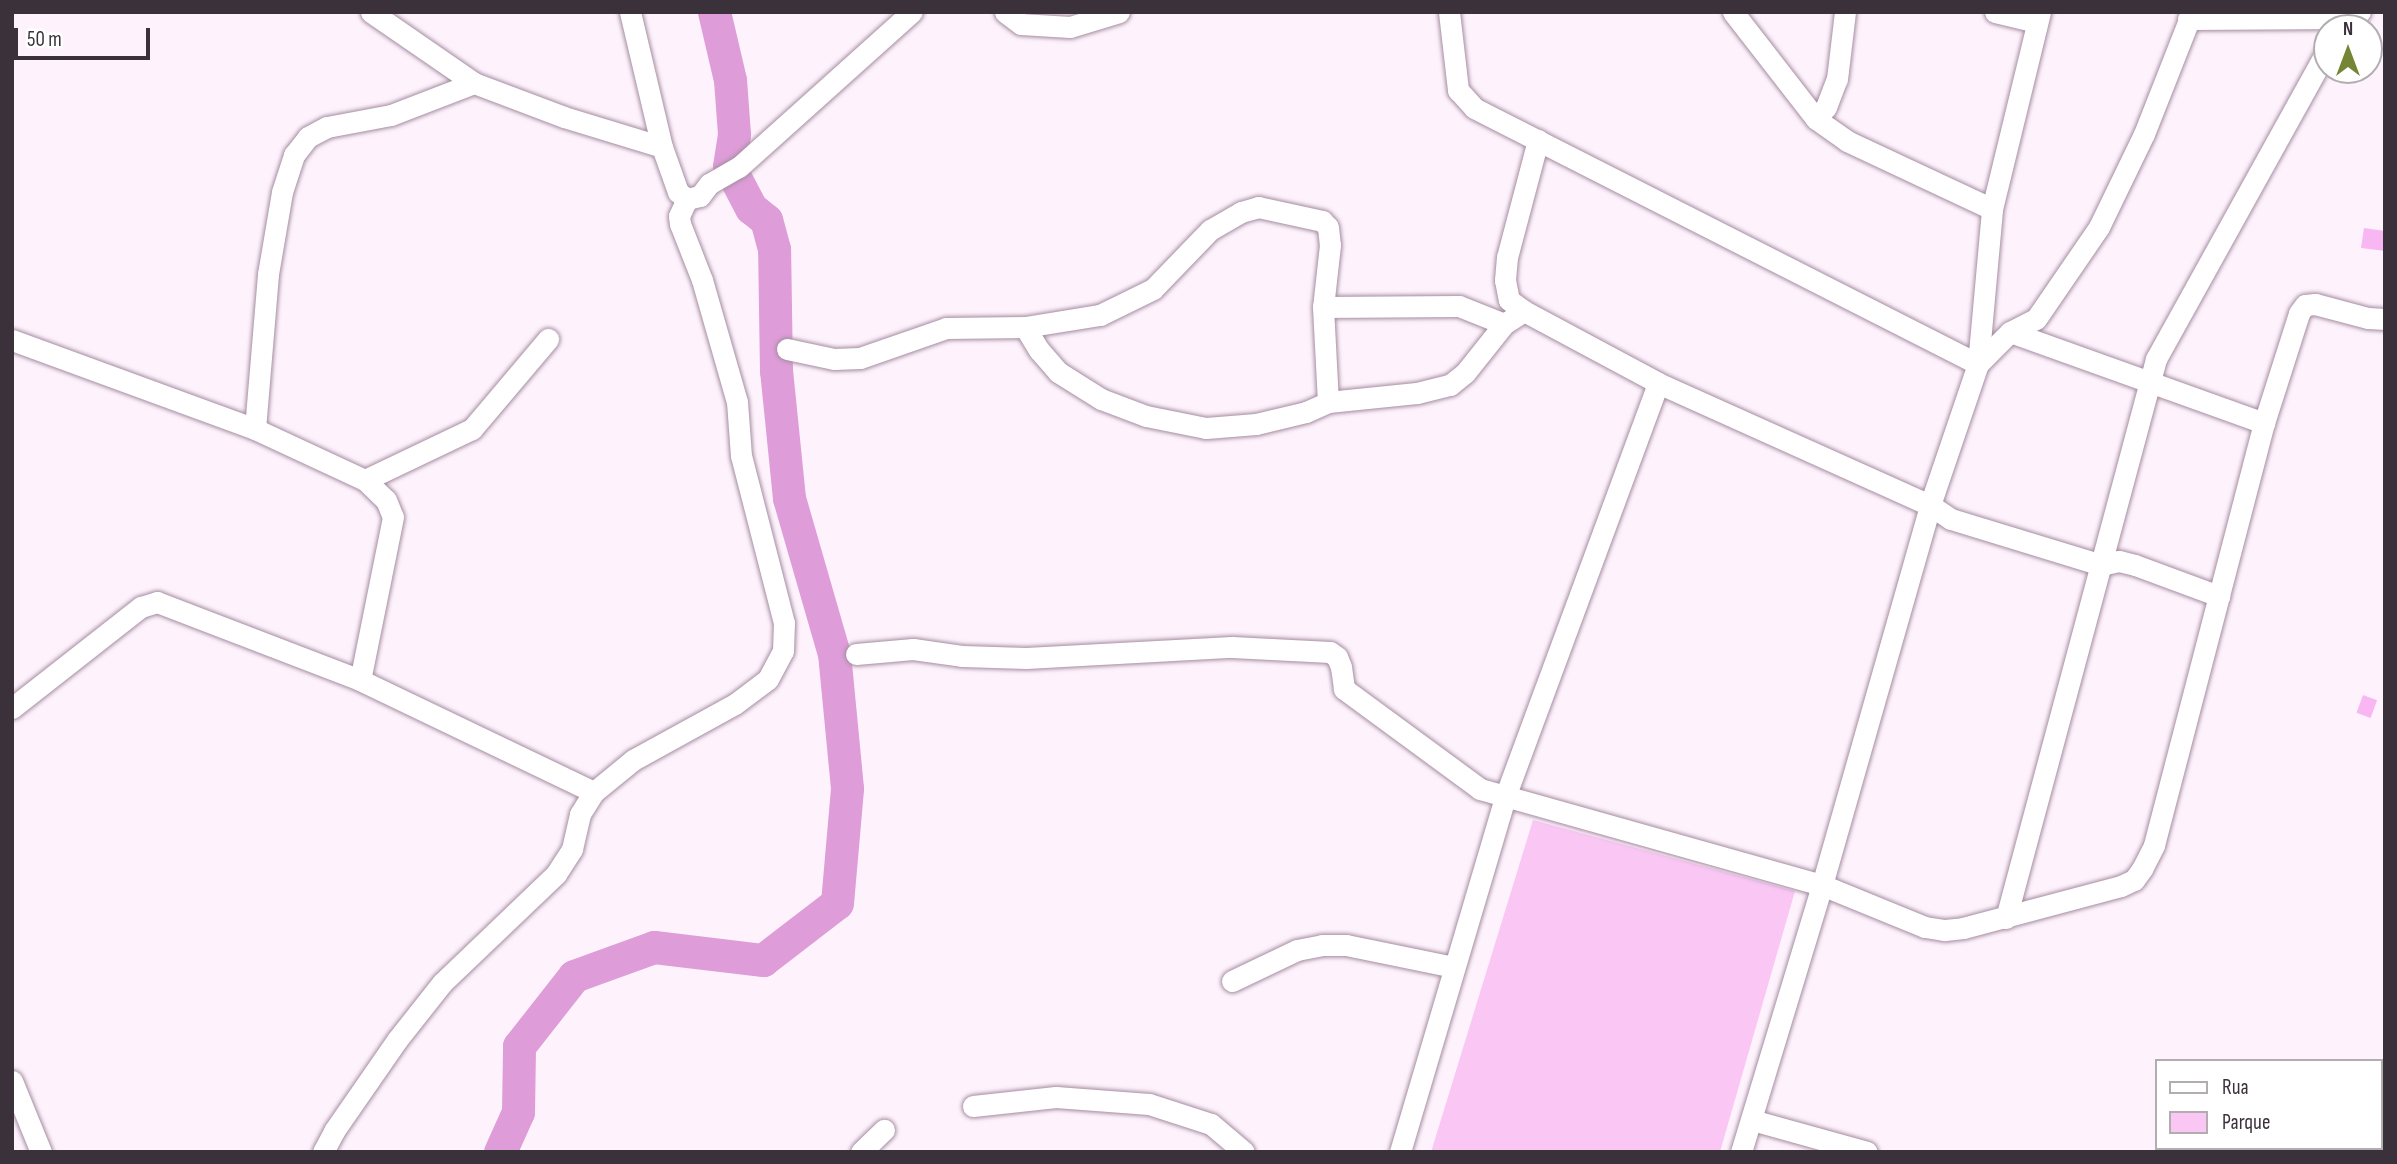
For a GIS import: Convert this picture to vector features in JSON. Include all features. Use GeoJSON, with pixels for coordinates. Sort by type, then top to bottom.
{"type":"FeatureCollection","features":[{"type":"Feature","properties":{"kind":"street"},"geometry":{"type":"LineString","coordinates":[[371,12],[474,83],[565,117],[662,147]]}},
{"type":"Feature","properties":{"kind":"street"},"geometry":{"type":"LineString","coordinates":[[630,12],[662,147],[678,192],[687,199]]}},
{"type":"Feature","properties":{"kind":"street"},"geometry":{"type":"LineString","coordinates":[[687,199],[700,196],[709,184],[730,172],[912,12]]}},
{"type":"Feature","properties":{"kind":"street"},"geometry":{"type":"LineString","coordinates":[[1005,12],[1021,24],[1070,27],[1119,12]]}},
{"type":"Feature","properties":{"kind":"street"},"geometry":{"type":"LineString","coordinates":[[1450,12],[1458,90],[1474,108],[1978,364]]}},
{"type":"Feature","properties":{"kind":"street"},"geometry":{"type":"LineString","coordinates":[[1816,119],[1826,107],[1838,79],[1845,12]]}},
{"type":"Feature","properties":{"kind":"street"},"geometry":{"type":"LineString","coordinates":[[1741,1152],[1822,885],[1930,505],[1978,364],[1992,209],[2039,17],[1995,12]]}},
{"type":"Feature","properties":{"kind":"street"},"geometry":{"type":"LineString","coordinates":[[1732,13],[1816,119],[1847,141],[1992,209]]}},
{"type":"Feature","properties":{"kind":"street"},"geometry":{"type":"LineString","coordinates":[[1978,364],[2010,332],[2036,319],[2099,227],[2144,134],[2190,15],[2313,17]]}},
{"type":"Feature","properties":{"kind":"street"},"geometry":{"type":"LineString","coordinates":[[2006,919],[2150,383],[2167,335],[2313,76]]}},
{"type":"Feature","properties":{"kind":"street"},"geometry":{"type":"LineString","coordinates":[[255,429],[272,250],[282,192],[294,155],[309,136],[327,127],[391,115],[474,83]]}},
{"type":"Feature","properties":{"kind":"street"},"geometry":{"type":"LineString","coordinates":[[1538,140],[1507,257],[1505,280],[1509,300],[1524,311],[1658,383],[1930,505],[1951,519],[2101,565],[2119,561],[2127,563],[2219,596]]}},
{"type":"Feature","properties":{"kind":"street"},"geometry":{"type":"LineString","coordinates":[[323,1152],[334,1130],[389,1051],[442,983],[555,874],[572,849],[580,814],[594,792],[633,760],[735,704],[768,679],[783,651],[784,623],[741,456],[733,389],[702,280],[680,224],[679,216],[687,199]]}},
{"type":"Feature","properties":{"kind":"street"},"geometry":{"type":"LineString","coordinates":[[787,349],[834,359],[860,358],[946,328],[1025,327],[1100,315],[1153,289],[1210,230],[1241,212],[1258,207],[1322,221],[1328,227],[1331,246],[1323,307],[1328,402]]}},
{"type":"Feature","properties":{"kind":"street"},"geometry":{"type":"LineString","coordinates":[[856,654],[912,649],[962,656],[1026,658],[1232,647],[1330,652],[1337,657],[1341,667],[1344,689],[1352,696],[1471,783],[1505,797],[1822,885],[1925,927],[1945,930],[2006,919],[2121,886],[2134,880],[2142,869],[2154,845],[2264,423],[2299,313],[2305,305],[2315,304],[2368,318],[2385,319]]}},
{"type":"Feature","properties":{"kind":"street"},"geometry":{"type":"LineString","coordinates":[[1323,307],[1459,306],[1504,324]]}},
{"type":"Feature","properties":{"kind":"street"},"geometry":{"type":"LineString","coordinates":[[1025,327],[1039,350],[1058,372],[1101,399],[1146,416],[1206,428],[1256,424],[1306,412],[1328,402],[1417,393],[1450,385],[1465,373],[1504,324],[1524,311]]}},
{"type":"Feature","properties":{"kind":"street"},"geometry":{"type":"LineString","coordinates":[[2010,332],[2264,423]]}},
{"type":"Feature","properties":{"kind":"street"},"geometry":{"type":"LineString","coordinates":[[365,480],[472,429],[548,339]]}},
{"type":"Feature","properties":{"kind":"street"},"geometry":{"type":"LineString","coordinates":[[12,340],[255,429],[365,480],[386,500],[393,517],[360,680]]}},
{"type":"Feature","properties":{"kind":"street"},"geometry":{"type":"LineString","coordinates":[[1400,1152],[1505,797],[1658,383]]}},
{"type":"Feature","properties":{"kind":"street"},"geometry":{"type":"LineString","coordinates":[[12,708],[141,607],[157,601],[360,680],[594,792]]}},
{"type":"Feature","properties":{"kind":"street"},"geometry":{"type":"LineString","coordinates":[[1233,981],[1297,950],[1322,945],[1346,945],[1454,967]]}},
{"type":"Feature","properties":{"kind":"street"},"geometry":{"type":"LineString","coordinates":[[12,1081],[41,1152]]}},
{"type":"Feature","properties":{"kind":"street"},"geometry":{"type":"LineString","coordinates":[[973,1106],[1056,1097],[1149,1104],[1211,1124],[1244,1152]]}},
{"type":"Feature","properties":{"kind":"street"},"geometry":{"type":"LineString","coordinates":[[1752,1120],[1867,1152]]}},
{"type":"Feature","properties":{"kind":"street"},"geometry":{"type":"LineString","coordinates":[[861,1152],[884,1130]]}},
{"type":"Feature","properties":{"kind":"green space"},"geometry":{"type":"Polygon","coordinates":[[[1533,820],[1795,891],[1720,1152],[1431,1152],[1533,820]]]}},
{"type":"Feature","properties":{"kind":"building"},"geometry":{"type":"Polygon","coordinates":[[[2364,228],[2385,231],[2385,251],[2361,248],[2364,228]]]}},
{"type":"Feature","properties":{"kind":"building"},"geometry":{"type":"Polygon","coordinates":[[[2363,695],[2377,700],[2371,718],[2357,713],[2363,695]]]}},
{"type":"Feature","properties":{"kind":"waterway"},"geometry":{"type":"LineString","coordinates":[[500,1152],[518,1112],[519,1046],[574,976],[654,947],[763,960],[837,903],[847,788],[834,654],[789,498],[776,371],[774,249],[766,220],[751,208],[729,166],[734,134],[730,80],[714,12]]}}]}
